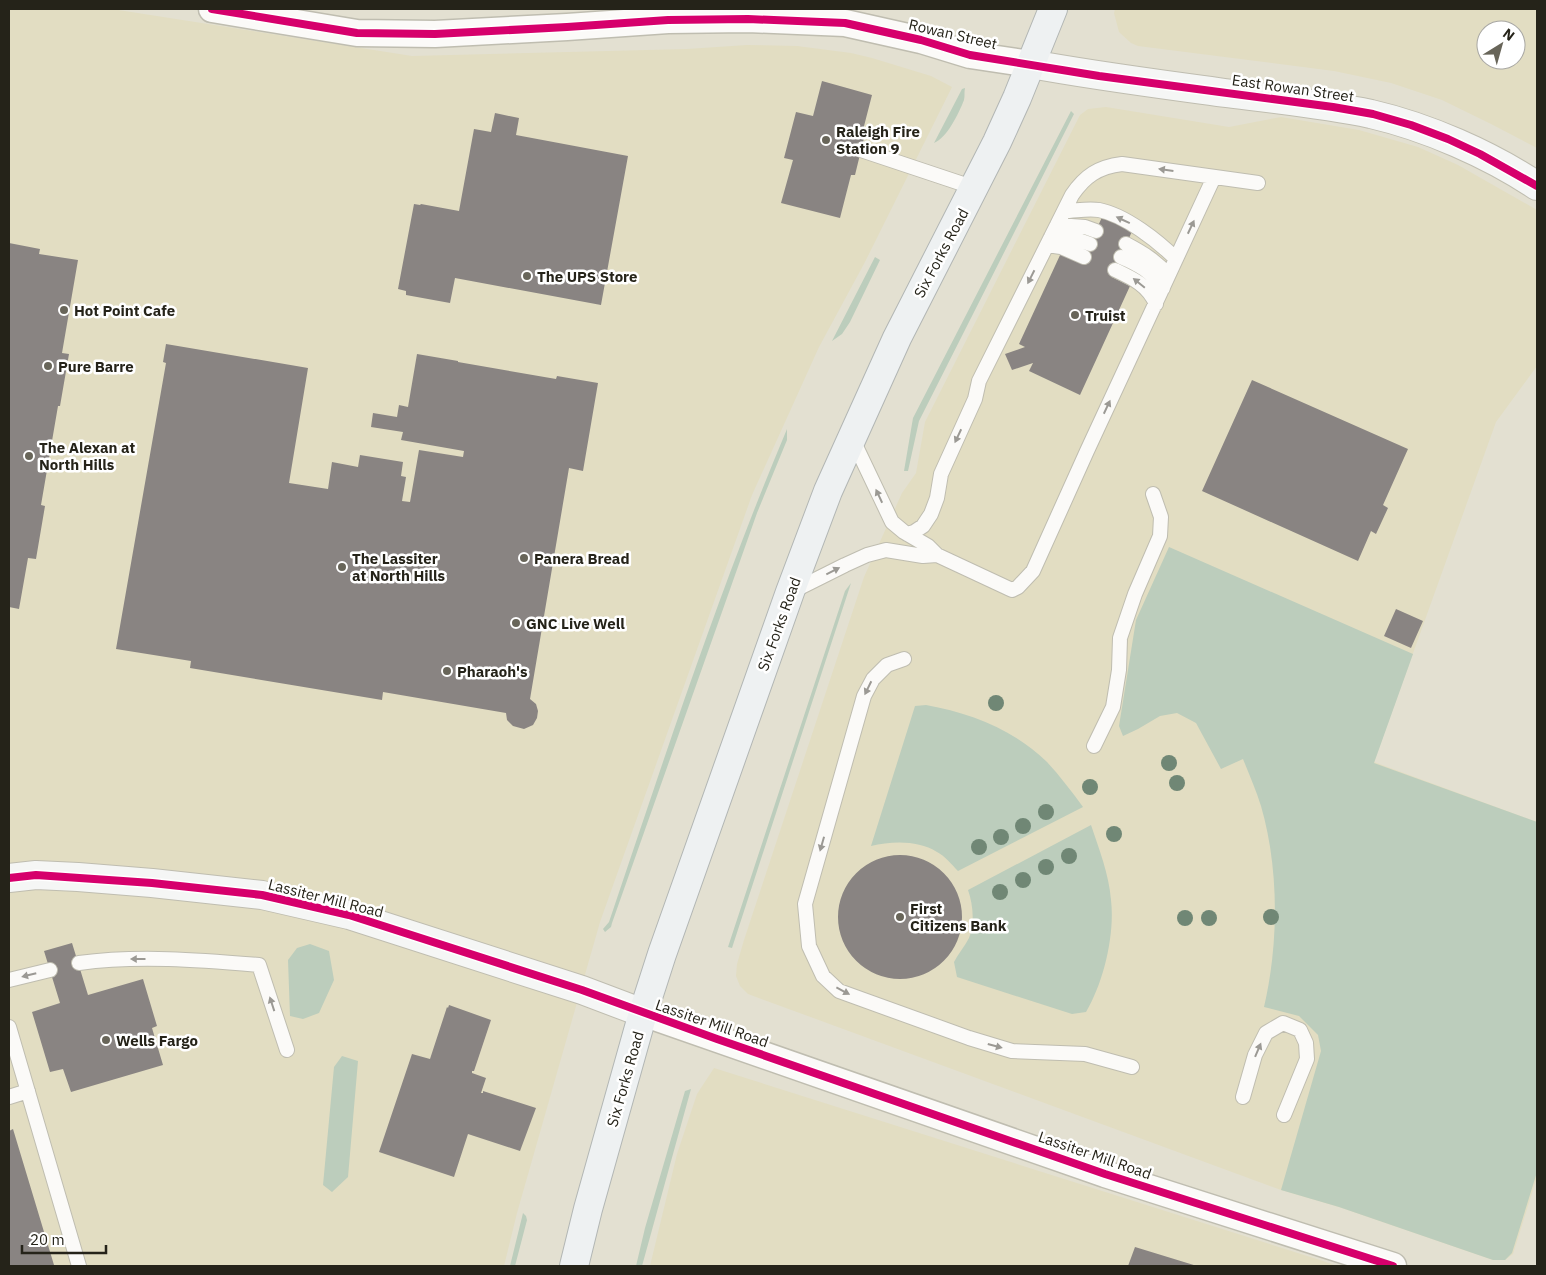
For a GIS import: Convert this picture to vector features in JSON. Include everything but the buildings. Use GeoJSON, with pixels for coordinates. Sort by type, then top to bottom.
{"type":"FeatureCollection","features":[{"type":"Feature","properties":{"kind":"main road","name":"Six Forks Road"},"geometry":{"type":"LineString","coordinates":[[574,1266],[643,1013],[662,954],[790,592],[828,491],[897,338],[997,142],[1053,9]]}},
{"type":"Feature","properties":{"kind":"main road","name":"East Rowan Street"},"geometry":{"type":"LineString","coordinates":[[1031,64],[1099,76],[1333,107],[1372,114],[1411,125],[1448,139],[1480,154],[1537,186]]}},
{"type":"Feature","properties":{"kind":"main road","name":"Lassiter Mill Road"},"geometry":{"type":"LineString","coordinates":[[9,878],[36,875],[78,877],[152,882],[262,895],[349,915],[582,990],[643,1013]]}},
{"type":"Feature","properties":{"kind":"street","name":"Rowan Street"},"geometry":{"type":"LineString","coordinates":[[212,9],[358,33],[435,34],[668,20],[748,19],[845,23],[921,40],[970,55],[1031,64]]}},
{"type":"Feature","properties":{"kind":"street","name":"Lassiter Mill Road"},"geometry":{"type":"LineString","coordinates":[[643,1013],[1105,1174],[1393,1266]]}},
{"type":"Feature","properties":{"kind":"lane"},"geometry":{"type":"LineString","coordinates":[[862,150],[975,188]]}},
{"type":"Feature","properties":{"kind":"lane"},"geometry":{"type":"LineString","coordinates":[[907,534],[923,526],[931,514],[937,498],[941,474],[975,399],[979,381],[1064,211],[1080,184],[1094,173],[1109,166],[1122,164],[1258,183]]}},
{"type":"Feature","properties":{"kind":"lane"},"geometry":{"type":"LineString","coordinates":[[852,438],[892,522],[907,534],[928,546],[937,555],[1012,590],[1018,588],[1033,571],[1214,177]]}},
{"type":"Feature","properties":{"kind":"lane"},"geometry":{"type":"LineString","coordinates":[[1064,211],[1090,210],[1108,213],[1130,223],[1157,241],[1176,259]]}},
{"type":"Feature","properties":{"kind":"lane"},"geometry":{"type":"LineString","coordinates":[[1052,236],[1085,227],[1096,231]]}},
{"type":"Feature","properties":{"kind":"lane"},"geometry":{"type":"LineString","coordinates":[[1052,236],[1072,238],[1087,250]]}},
{"type":"Feature","properties":{"kind":"lane"},"geometry":{"type":"LineString","coordinates":[[1156,304],[1153,297],[1135,279],[1121,257],[1165,282]]}},
{"type":"Feature","properties":{"kind":"lane"},"geometry":{"type":"LineString","coordinates":[[1094,746],[1113,707],[1120,670],[1120,638],[1135,594],[1160,536],[1161,517],[1153,494]]}},
{"type":"Feature","properties":{"kind":"lane"},"geometry":{"type":"LineString","coordinates":[[790,592],[867,555],[886,550],[923,556],[937,555]]}},
{"type":"Feature","properties":{"kind":"lane"},"geometry":{"type":"LineString","coordinates":[[904,659],[887,664],[873,679],[864,696],[805,904],[809,946],[823,976],[839,991],[969,1038],[1012,1050],[1084,1054],[1132,1067]]}},
{"type":"Feature","properties":{"kind":"lane"},"geometry":{"type":"LineString","coordinates":[[79,963],[107,959],[188,959],[259,965],[287,1050]]}},
{"type":"Feature","properties":{"kind":"lane"},"geometry":{"type":"LineString","coordinates":[[9,980],[50,970]]}},
{"type":"Feature","properties":{"kind":"lane"},"geometry":{"type":"LineString","coordinates":[[1243,1097],[1255,1056],[1266,1033],[1283,1023],[1300,1030],[1306,1043],[1307,1059],[1284,1115]]}},
{"type":"Feature","properties":{"kind":"lane"},"geometry":{"type":"LineString","coordinates":[[9,1028],[79,1266]]}},
{"type":"Feature","properties":{"kind":"lane"},"geometry":{"type":"LineString","coordinates":[[9,1096],[28,1091]]}},
{"type":"Feature","properties":{"kind":"shaded area"},"geometry":{"type":"Polygon","coordinates":[[[9,9],[112,9],[412,56],[687,49],[747,45],[797,46],[851,53],[872,58],[931,76],[952,87],[865,262],[819,347],[752,495],[600,922],[517,1213],[504,1266],[9,1266],[9,9]]]}},
{"type":"Feature","properties":{"kind":"shaded area"},"geometry":{"type":"Polygon","coordinates":[[[1115,9],[1537,9],[1537,148],[1442,100],[1391,83],[1334,71],[1138,46],[1131,43],[1119,32],[1114,13],[1115,9]]]}},
{"type":"Feature","properties":{"kind":"shaded area"},"geometry":{"type":"Polygon","coordinates":[[[1106,107],[1229,127],[1281,117],[1359,130],[1418,147],[1458,165],[1537,210],[1537,366],[1496,422],[1374,762],[1537,822],[1537,1177],[1513,1254],[1505,1260],[1493,1260],[1339,1207],[1281,1190],[748,994],[740,986],[736,976],[737,964],[744,940],[864,577],[902,493],[916,473],[925,422],[1080,115],[1088,109],[1106,107]]]}},
{"type":"Feature","properties":{"kind":"shaded area"},"geometry":{"type":"Polygon","coordinates":[[[714,1068],[1337,1266],[650,1266],[677,1154],[697,1094],[714,1068]]]}},
{"type":"Feature","properties":{"kind":"green space"},"geometry":{"type":"Polygon","coordinates":[[[965,88],[964,100],[956,118],[948,131],[934,143],[962,89],[965,88]]]}},
{"type":"Feature","properties":{"kind":"green space"},"geometry":{"type":"Polygon","coordinates":[[[1071,111],[1074,114],[919,421],[908,471],[904,471],[913,418],[1071,111]]]}},
{"type":"Feature","properties":{"kind":"green space"},"geometry":{"type":"Polygon","coordinates":[[[875,257],[880,260],[850,322],[842,334],[832,341],[875,257]]]}},
{"type":"Feature","properties":{"kind":"green space"},"geometry":{"type":"Polygon","coordinates":[[[787,429],[787,440],[757,513],[611,927],[605,932],[603,929],[609,922],[672,736],[738,551],[787,429]]]}},
{"type":"Feature","properties":{"kind":"green space"},"geometry":{"type":"Polygon","coordinates":[[[1169,547],[1413,654],[1374,763],[1537,822],[1537,1172],[1512,1253],[1505,1260],[1493,1260],[1339,1207],[1281,1190],[1321,1051],[1318,1035],[1299,1016],[1264,1007],[1272,957],[1275,906],[1271,855],[1259,800],[1243,759],[1221,769],[1196,723],[1177,713],[1160,716],[1123,736],[1119,726],[1136,620],[1169,547]]]}},
{"type":"Feature","properties":{"kind":"green space"},"geometry":{"type":"Polygon","coordinates":[[[851,583],[732,948],[728,947],[845,591],[851,583]]]}},
{"type":"Feature","properties":{"kind":"green space"},"geometry":{"type":"Polygon","coordinates":[[[926,705],[943,708],[991,724],[1021,741],[1047,762],[1083,807],[958,871],[946,858],[922,845],[888,843],[871,846],[915,706],[926,705]]]}},
{"type":"Feature","properties":{"kind":"green space"},"geometry":{"type":"Polygon","coordinates":[[[1091,825],[1108,881],[1112,913],[1107,958],[1098,987],[1086,1012],[1072,1014],[957,977],[954,962],[969,938],[973,920],[968,890],[1091,825]]]}},
{"type":"Feature","properties":{"kind":"green space"},"geometry":{"type":"Polygon","coordinates":[[[310,944],[329,951],[334,980],[319,1013],[303,1019],[290,1016],[288,960],[297,948],[310,944]]]}},
{"type":"Feature","properties":{"kind":"green space"},"geometry":{"type":"Polygon","coordinates":[[[342,1056],[358,1061],[348,1177],[332,1192],[323,1185],[334,1067],[342,1056]]]}},
{"type":"Feature","properties":{"kind":"green space"},"geometry":{"type":"Polygon","coordinates":[[[691,1089],[642,1266],[636,1266],[645,1228],[685,1091],[691,1089]]]}},
{"type":"Feature","properties":{"kind":"green space"},"geometry":{"type":"Polygon","coordinates":[[[523,1213],[527,1220],[515,1266],[510,1266],[523,1213]]]}},
{"type":"Feature","properties":{"kind":"cycle path"},"geometry":{"type":"LineString","coordinates":[[212,9],[357,33],[435,34],[668,20],[748,19],[845,23],[921,40],[970,55],[1099,76],[1373,114],[1411,125],[1448,139],[1480,154],[1537,186]]}},
{"type":"Feature","properties":{"kind":"cycle path"},"geometry":{"type":"LineString","coordinates":[[9,878],[36,875],[152,883],[262,895],[349,915],[582,990],[1105,1174],[1393,1266]]}},
{"type":"Feature","properties":{"kind":"place","name":"Raleigh Fire Station 9"},"geometry":{"type":"Point","coordinates":[826,140]}},
{"type":"Feature","properties":{"kind":"place","name":"The UPS Store"},"geometry":{"type":"Point","coordinates":[527,276]}},
{"type":"Feature","properties":{"kind":"place","name":"Hot Point Cafe"},"geometry":{"type":"Point","coordinates":[64,310]}},
{"type":"Feature","properties":{"kind":"place","name":"Truist"},"geometry":{"type":"Point","coordinates":[1075,315]}},
{"type":"Feature","properties":{"kind":"place","name":"Pure Barre"},"geometry":{"type":"Point","coordinates":[48,366]}},
{"type":"Feature","properties":{"kind":"place","name":"The Alexan at North Hills"},"geometry":{"type":"Point","coordinates":[29,456]}},
{"type":"Feature","properties":{"kind":"place","name":"Panera Bread"},"geometry":{"type":"Point","coordinates":[524,558]}},
{"type":"Feature","properties":{"kind":"place","name":"The Lassiter at North Hills"},"geometry":{"type":"Point","coordinates":[342,567]}},
{"type":"Feature","properties":{"kind":"place","name":"GNC Live Well"},"geometry":{"type":"Point","coordinates":[516,623]}},
{"type":"Feature","properties":{"kind":"place","name":"Pharaoh's"},"geometry":{"type":"Point","coordinates":[447,671]}},
{"type":"Feature","properties":{"kind":"place","name":"First Citizens Bank"},"geometry":{"type":"Point","coordinates":[900,917]}},
{"type":"Feature","properties":{"kind":"place","name":"Wells Fargo"},"geometry":{"type":"Point","coordinates":[106,1040]}}]}
